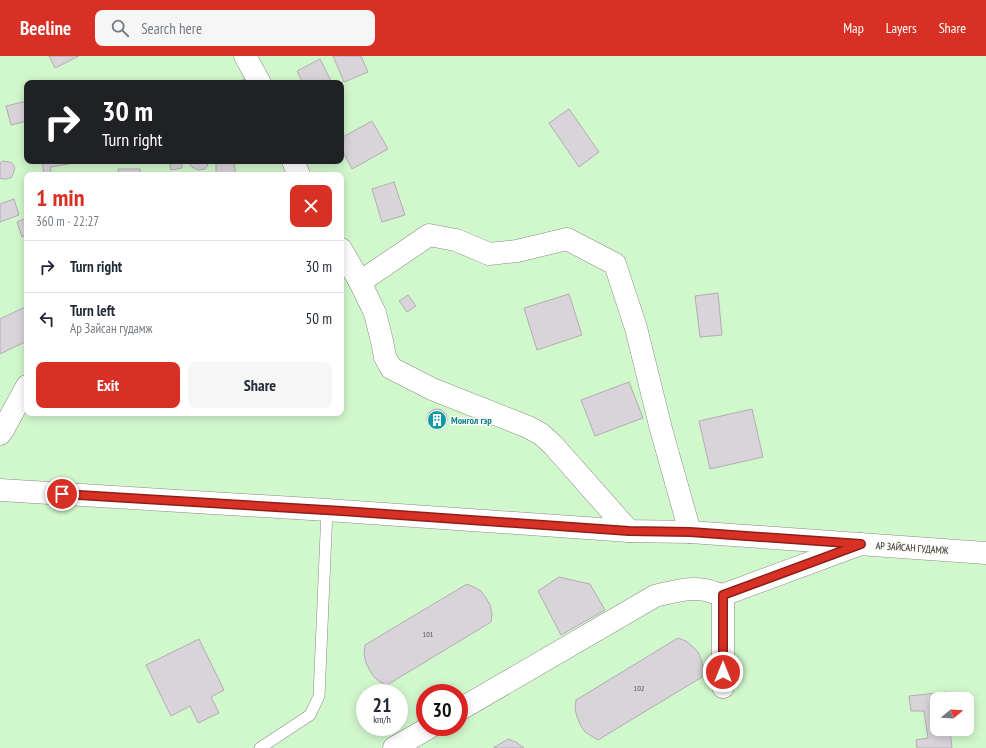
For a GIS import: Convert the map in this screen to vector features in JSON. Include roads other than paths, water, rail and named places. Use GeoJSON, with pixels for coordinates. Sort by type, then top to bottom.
{"type":"FeatureCollection","features":[{"type":"Feature","properties":{"kind":"street"},"geometry":{"type":"LineString","coordinates":[[245,56],[258,80]]}},
{"type":"Feature","properties":{"kind":"street"},"geometry":{"type":"LineString","coordinates":[[360,282],[429,235],[456,240],[489,254],[517,250],[567,239],[615,264],[636,328],[690,532]]}},
{"type":"Feature","properties":{"kind":"street"},"geometry":{"type":"LineString","coordinates":[[344,254],[360,282],[374,313],[382,341],[384,357],[391,368],[432,390],[528,427],[541,434],[553,445],[629,531]]}},
{"type":"Feature","properties":{"kind":"street"},"geometry":{"type":"LineString","coordinates":[[0,434],[24,392]]}},
{"type":"Feature","properties":{"kind":"street","name":"АР ЗАЙСАН ГУДАМЖ"},"geometry":{"type":"LineString","coordinates":[[0,490],[327,510],[629,531],[690,532],[986,554]]}},
{"type":"Feature","properties":{"kind":"street"},"geometry":{"type":"LineString","coordinates":[[468,705],[655,596],[676,590],[692,589],[704,590],[723,595],[861,544]]}},
{"type":"Feature","properties":{"kind":"street"},"geometry":{"type":"LineString","coordinates":[[723,595],[723,687]]}},
{"type":"Feature","properties":{"kind":"street"},"geometry":{"type":"LineString","coordinates":[[394,748],[416,735]]}},
{"type":"Feature","properties":{"kind":"lane"},"geometry":{"type":"LineString","coordinates":[[258,747],[310,714],[319,696],[327,510]]}},
{"type":"Feature","properties":{"kind":"place","name":"Монгол гэр"},"geometry":{"type":"Point","coordinates":[437,420]}}]}
